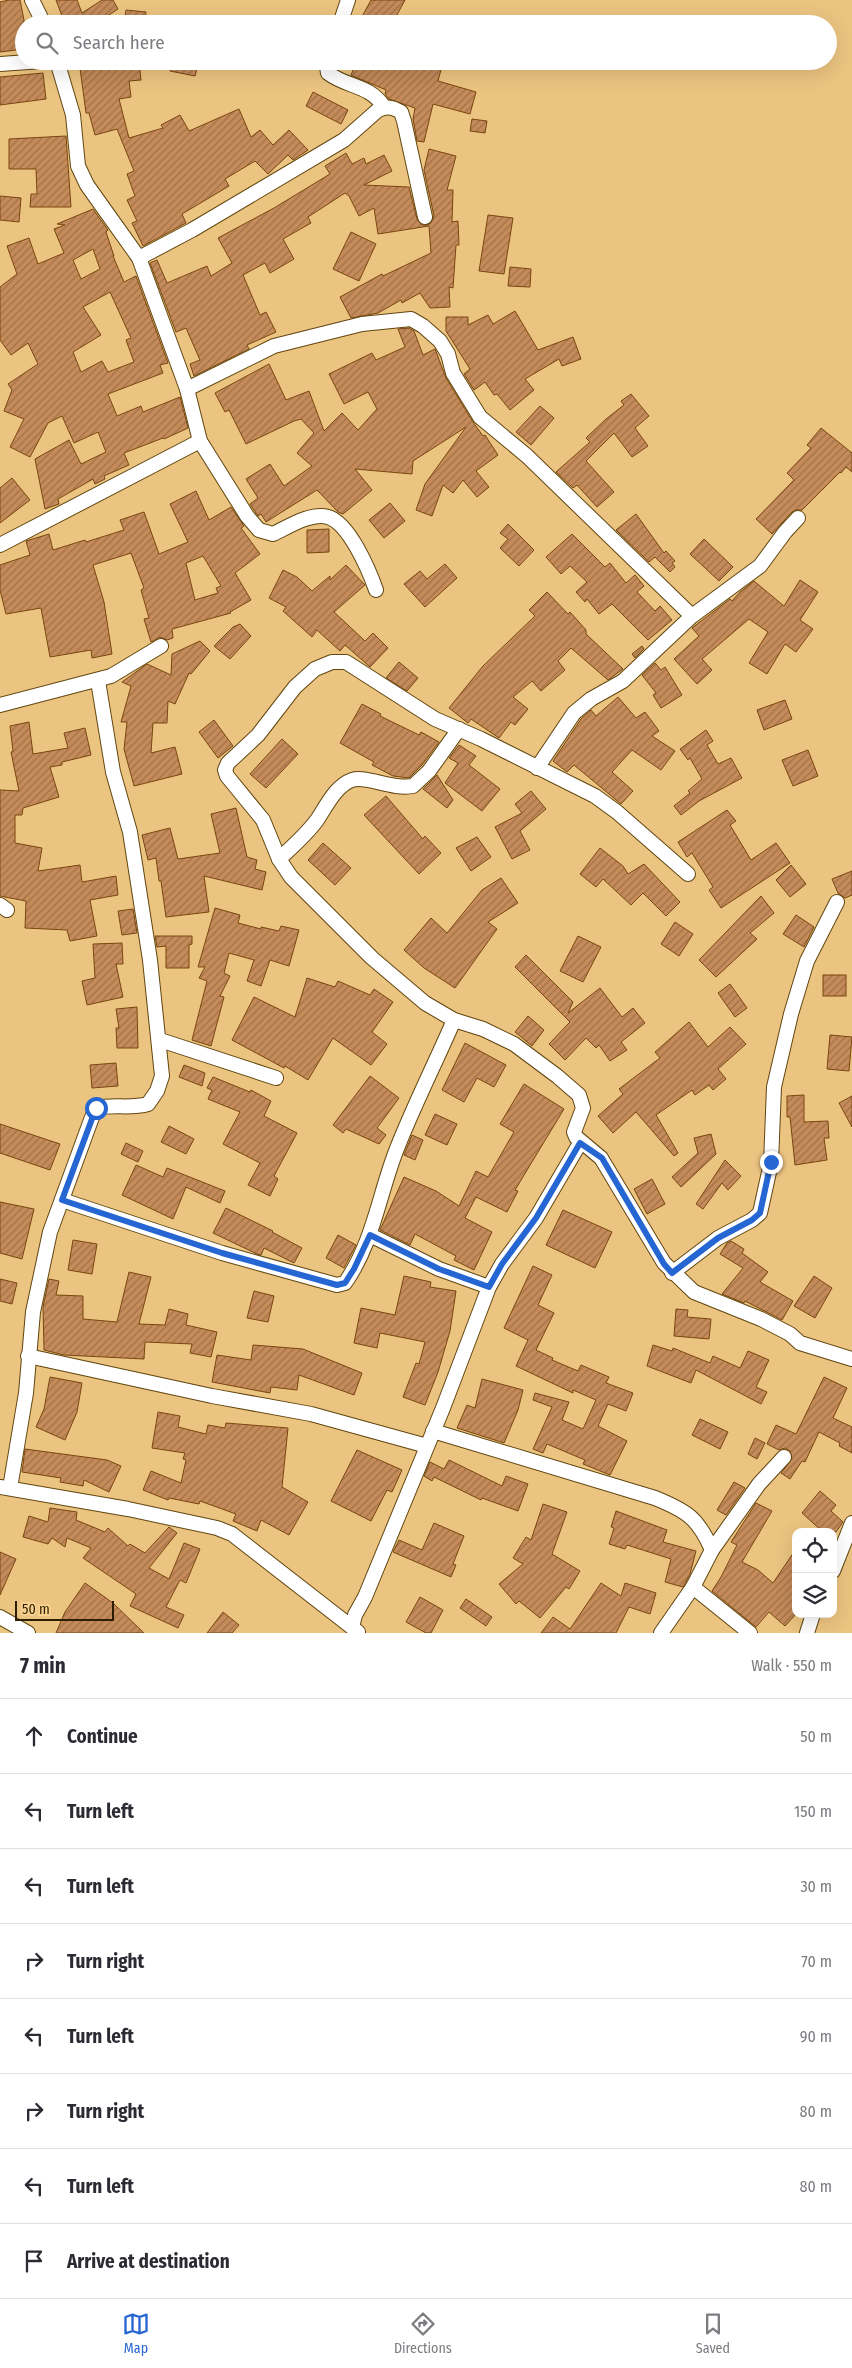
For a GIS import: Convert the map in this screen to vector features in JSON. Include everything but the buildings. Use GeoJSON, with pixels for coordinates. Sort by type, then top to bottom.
{"type":"FeatureCollection","features":[{"type":"Feature","properties":{"kind":"street"},"geometry":{"type":"LineString","coordinates":[[32,0],[40,15]]}},
{"type":"Feature","properties":{"kind":"street"},"geometry":{"type":"LineString","coordinates":[[343,15],[348,0]]}},
{"type":"Feature","properties":{"kind":"street"},"geometry":{"type":"LineString","coordinates":[[0,64],[15,63]]}},
{"type":"Feature","properties":{"kind":"street"},"geometry":{"type":"LineString","coordinates":[[60,70],[73,115],[75,153],[78,166],[87,185],[139,258],[187,389],[200,441],[246,516],[259,530],[273,534],[307,518],[327,517],[342,525],[368,567],[376,590]]}},
{"type":"Feature","properties":{"kind":"street"},"geometry":{"type":"LineString","coordinates":[[328,70],[328,73],[335,78],[377,96],[384,107]]}},
{"type":"Feature","properties":{"kind":"street"},"geometry":{"type":"LineString","coordinates":[[139,258],[192,230],[344,140],[378,110],[384,107],[393,107],[401,112],[404,120],[424,217]]}},
{"type":"Feature","properties":{"kind":"street"},"geometry":{"type":"LineString","coordinates":[[187,389],[274,346],[362,324],[411,319],[423,326],[440,342],[448,354],[453,373],[480,417],[527,456],[692,616]]}},
{"type":"Feature","properties":{"kind":"street"},"geometry":{"type":"LineString","coordinates":[[0,545],[200,441]]}},
{"type":"Feature","properties":{"kind":"street"},"geometry":{"type":"LineString","coordinates":[[537,768],[574,713],[591,698],[623,681],[692,616],[760,566],[785,532],[798,518]]}},
{"type":"Feature","properties":{"kind":"street"},"geometry":{"type":"LineString","coordinates":[[0,704],[98,681],[111,676],[161,646]]}},
{"type":"Feature","properties":{"kind":"street"},"geometry":{"type":"LineString","coordinates":[[688,874],[617,812],[595,796],[435,719],[346,662],[332,662],[315,669],[296,687],[258,736],[228,763],[225,770],[226,776],[263,820],[279,859],[290,878],[372,958],[425,1003],[454,1020],[514,1044],[557,1076],[578,1095],[583,1108],[574,1132],[580,1143],[602,1158],[664,1264],[672,1273],[694,1292],[761,1319],[790,1334],[800,1343],[852,1359]]}},
{"type":"Feature","properties":{"kind":"street"},"geometry":{"type":"LineString","coordinates":[[98,681],[113,772],[130,832],[150,960],[160,1040],[162,1076],[157,1091],[148,1104],[137,1108],[109,1105],[96,1108],[50,1232],[35,1303],[28,1356],[26,1393],[5,1488],[128,1509],[217,1528],[232,1534],[355,1630]]}},
{"type":"Feature","properties":{"kind":"street"},"geometry":{"type":"LineString","coordinates":[[279,859],[296,845],[317,820],[338,790],[352,780],[362,779],[392,787],[413,786],[429,771],[459,729]]}},
{"type":"Feature","properties":{"kind":"street"},"geometry":{"type":"LineString","coordinates":[[672,1273],[718,1238],[752,1220],[760,1213],[771,1162],[774,1088],[791,1014],[807,960],[837,902]]}},
{"type":"Feature","properties":{"kind":"street"},"geometry":{"type":"LineString","coordinates":[[62,1200],[222,1253],[337,1285],[345,1283],[354,1269],[370,1235],[396,1152],[454,1020]]}},
{"type":"Feature","properties":{"kind":"street"},"geometry":{"type":"LineString","coordinates":[[160,1040],[276,1078]]}},
{"type":"Feature","properties":{"kind":"street"},"geometry":{"type":"LineString","coordinates":[[355,1630],[355,1615],[365,1597],[427,1446],[489,1287],[502,1264],[536,1218],[580,1143]]}},
{"type":"Feature","properties":{"kind":"street"},"geometry":{"type":"LineString","coordinates":[[370,1235],[439,1269],[489,1287]]}},
{"type":"Feature","properties":{"kind":"street"},"geometry":{"type":"LineString","coordinates":[[28,1356],[212,1396],[310,1414],[427,1446]]}},
{"type":"Feature","properties":{"kind":"street"},"geometry":{"type":"LineString","coordinates":[[433,1431],[673,1506],[692,1518],[702,1528],[712,1550]]}},
{"type":"Feature","properties":{"kind":"street"},"geometry":{"type":"LineString","coordinates":[[661,1633],[693,1587],[712,1550],[759,1484],[784,1456]]}},
{"type":"Feature","properties":{"kind":"street"},"geometry":{"type":"LineString","coordinates":[[837,1562],[852,1523]]}},
{"type":"Feature","properties":{"kind":"street"},"geometry":{"type":"LineString","coordinates":[[693,1587],[750,1633]]}},
{"type":"Feature","properties":{"kind":"street"},"geometry":{"type":"LineString","coordinates":[[0,1617],[28,1633]]}},
{"type":"Feature","properties":{"kind":"street"},"geometry":{"type":"LineString","coordinates":[[807,1633],[813,1618]]}},
{"type":"Feature","properties":{"kind":"route"},"geometry":{"type":"LineString","coordinates":[[96,1108],[62,1200],[222,1253],[337,1285],[345,1283],[354,1269],[370,1235],[439,1269],[489,1287],[502,1264],[536,1218],[580,1143],[602,1158],[664,1264],[672,1273],[718,1238],[752,1220],[760,1213],[771,1162]]}}]}
